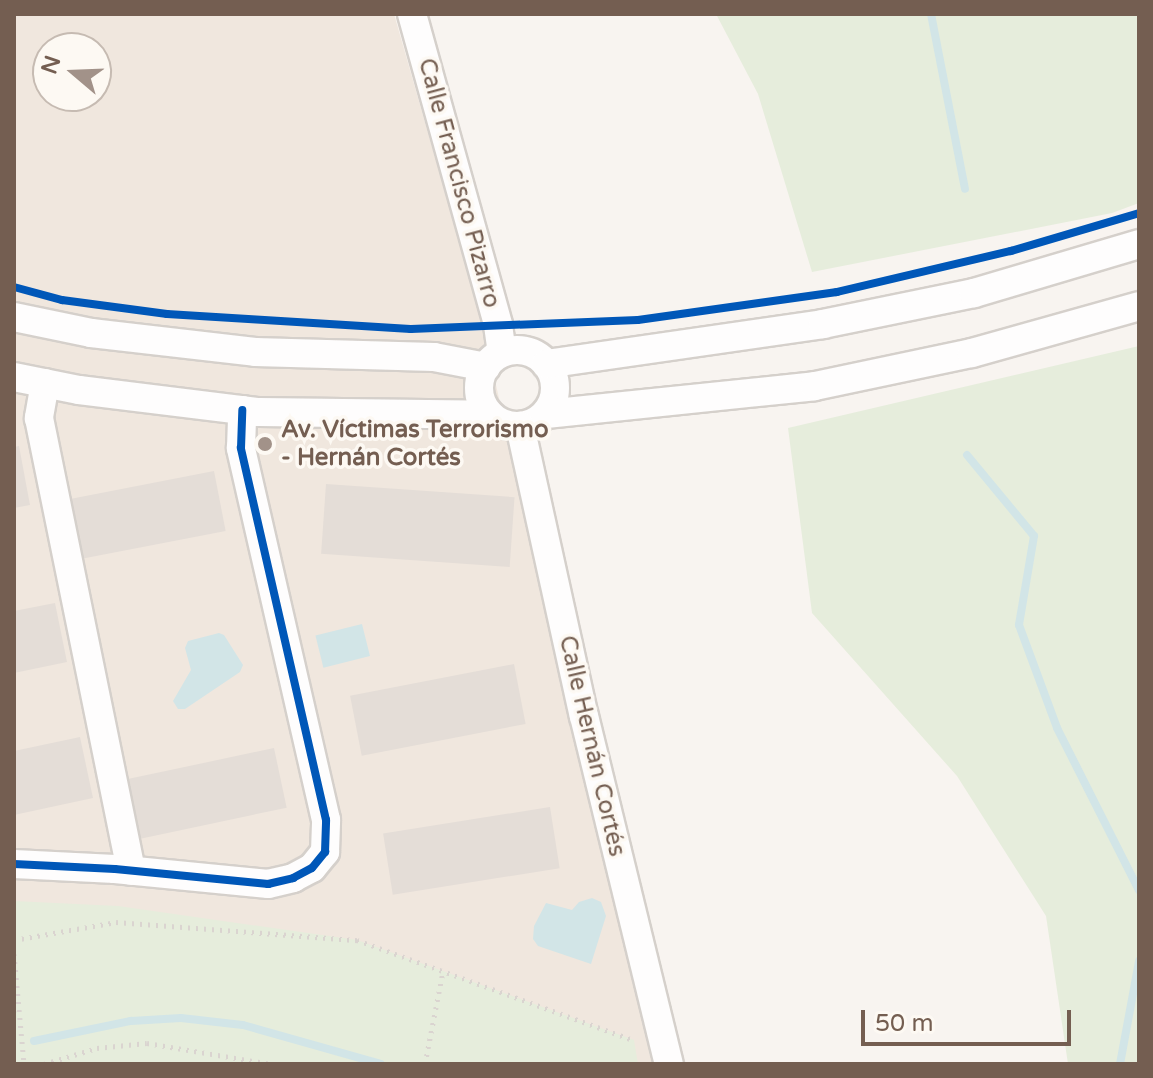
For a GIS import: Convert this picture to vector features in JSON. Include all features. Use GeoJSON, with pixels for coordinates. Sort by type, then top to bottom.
{"type":"FeatureCollection","features":[{"type":"Feature","properties":{"kind":"street","name":"Calle Francisco Pizarro"},"geometry":{"type":"LineString","coordinates":[[412,14],[498,325],[494,360]]}},
{"type":"Feature","properties":{"kind":"street"},"geometry":{"type":"LineString","coordinates":[[546,364],[823,324],[974,293],[1139,244]]}},
{"type":"Feature","properties":{"kind":"street"},"geometry":{"type":"LineString","coordinates":[[494,360],[480,383],[481,400],[490,415],[499,422],[533,420],[815,386],[972,353],[1139,306]]}},
{"type":"Feature","properties":{"kind":"street"},"geometry":{"type":"LineString","coordinates":[[14,317],[91,333],[255,352],[494,360],[518,350],[534,354],[546,364],[554,389],[533,420]]}},
{"type":"Feature","properties":{"kind":"street"},"geometry":{"type":"LineString","coordinates":[[14,377],[242,410],[490,415]]}},
{"type":"Feature","properties":{"kind":"street"},"geometry":{"type":"LineString","coordinates":[[45,383],[39,418],[131,871]]}},
{"type":"Feature","properties":{"kind":"street"},"geometry":{"type":"LineString","coordinates":[[14,864],[268,884],[303,873],[325,852],[326,820],[241,448],[242,410]]}},
{"type":"Feature","properties":{"kind":"street","name":"Calle Hernán Cortés"},"geometry":{"type":"LineString","coordinates":[[533,420],[584,716],[669,1064]]}},
{"type":"Feature","properties":{"kind":"path"},"geometry":{"type":"LineString","coordinates":[[14,940],[116,922],[357,940],[634,1040]]}},
{"type":"Feature","properties":{"kind":"path"},"geometry":{"type":"LineString","coordinates":[[14,954],[24,1064]]}},
{"type":"Feature","properties":{"kind":"path"},"geometry":{"type":"LineString","coordinates":[[425,1064],[443,971]]}},
{"type":"Feature","properties":{"kind":"path"},"geometry":{"type":"LineString","coordinates":[[44,1064],[97,1048],[147,1043],[271,1064]]}},
{"type":"Feature","properties":{"kind":"shaded area"},"geometry":{"type":"Polygon","coordinates":[[[14,14],[394,14],[479,311],[652,1064],[14,1064],[14,14]]]}},
{"type":"Feature","properties":{"kind":"shaded area"},"geometry":{"type":"Polygon","coordinates":[[[362,624],[370,656],[323,668],[315,636],[362,624]]]}},
{"type":"Feature","properties":{"kind":"shaded area"},"geometry":{"type":"Polygon","coordinates":[[[219,633],[224,635],[243,665],[240,672],[185,709],[178,709],[173,701],[191,670],[185,648],[188,641],[219,633]]]}},
{"type":"Feature","properties":{"kind":"shaded area"},"geometry":{"type":"Polygon","coordinates":[[[592,898],[601,902],[606,916],[591,964],[538,946],[533,939],[534,926],[546,903],[572,910],[579,902],[592,898]]]}},
{"type":"Feature","properties":{"kind":"green space"},"geometry":{"type":"Polygon","coordinates":[[[716,14],[1139,14],[1139,203],[1112,213],[812,272],[758,94],[716,14]]]}},
{"type":"Feature","properties":{"kind":"green space"},"geometry":{"type":"Polygon","coordinates":[[[1139,346],[1139,1064],[1068,1064],[1046,916],[957,776],[812,613],[788,428],[1139,346]]]}},
{"type":"Feature","properties":{"kind":"green space"},"geometry":{"type":"Polygon","coordinates":[[[14,901],[118,906],[357,940],[634,1040],[638,1064],[14,1064],[14,901]]]}},
{"type":"Feature","properties":{"kind":"building"},"geometry":{"type":"Polygon","coordinates":[[[19,446],[30,505],[14,508],[14,447],[19,446]]]}},
{"type":"Feature","properties":{"kind":"building"},"geometry":{"type":"Polygon","coordinates":[[[214,471],[226,531],[68,562],[56,502],[214,471]]]}},
{"type":"Feature","properties":{"kind":"building"},"geometry":{"type":"Polygon","coordinates":[[[326,484],[515,497],[510,567],[321,554],[326,484]]]}},
{"type":"Feature","properties":{"kind":"building"},"geometry":{"type":"Polygon","coordinates":[[[55,603],[67,662],[14,673],[14,611],[55,603]]]}},
{"type":"Feature","properties":{"kind":"building"},"geometry":{"type":"Polygon","coordinates":[[[514,664],[526,724],[362,756],[350,696],[514,664]]]}},
{"type":"Feature","properties":{"kind":"building"},"geometry":{"type":"Polygon","coordinates":[[[80,737],[93,798],[14,815],[14,751],[80,737]]]}},
{"type":"Feature","properties":{"kind":"building"},"geometry":{"type":"Polygon","coordinates":[[[274,748],[287,808],[126,842],[114,782],[274,748]]]}},
{"type":"Feature","properties":{"kind":"building"},"geometry":{"type":"Polygon","coordinates":[[[550,807],[560,868],[393,895],[383,833],[550,807]]]}},
{"type":"Feature","properties":{"kind":"waterway"},"geometry":{"type":"LineString","coordinates":[[931,14],[965,189]]}},
{"type":"Feature","properties":{"kind":"waterway"},"geometry":{"type":"LineString","coordinates":[[967,455],[1034,536],[1019,625],[1057,728],[1139,890]]}},
{"type":"Feature","properties":{"kind":"waterway"},"geometry":{"type":"LineString","coordinates":[[1120,1064],[1139,961]]}},
{"type":"Feature","properties":{"kind":"waterway"},"geometry":{"type":"LineString","coordinates":[[34,1041],[131,1021],[181,1018],[243,1025],[381,1064]]}},
{"type":"Feature","properties":{"kind":"cycle path"},"geometry":{"type":"LineString","coordinates":[[14,287],[62,300],[167,314],[411,329],[638,320],[837,292],[1011,251],[1139,213]]}},
{"type":"Feature","properties":{"kind":"cycle path"},"geometry":{"type":"LineString","coordinates":[[14,864],[115,869],[268,884],[293,878],[312,868],[325,852],[326,820],[241,448],[242,410]]}},
{"type":"Feature","properties":{"kind":"place","name":"Av. Víctimas Terrorismo - Hernán Cortés"},"geometry":{"type":"Point","coordinates":[265,444]}}]}
